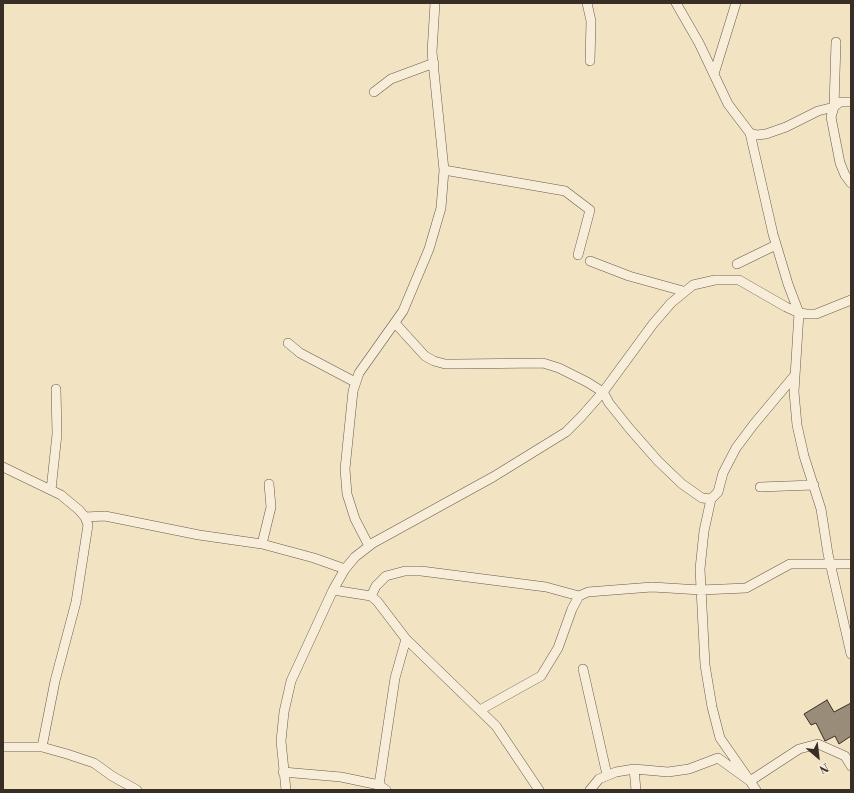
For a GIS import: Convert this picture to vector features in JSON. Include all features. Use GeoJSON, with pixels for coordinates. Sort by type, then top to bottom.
{"type":"FeatureCollection","features":[{"type":"Feature","properties":{"kind":"street"},"geometry":{"type":"LineString","coordinates":[[369,546],[355,519],[347,494],[345,469],[355,382],[359,373],[403,311],[430,249],[441,208],[444,170],[432,52],[435,3]]}},
{"type":"Feature","properties":{"kind":"street"},"geometry":{"type":"LineString","coordinates":[[587,3],[592,21],[590,61]]}},
{"type":"Feature","properties":{"kind":"street"},"geometry":{"type":"LineString","coordinates":[[676,3],[714,74],[728,104],[750,133],[776,245],[799,313],[794,392],[797,425],[804,456],[821,509],[831,564],[851,654]]}},
{"type":"Feature","properties":{"kind":"street"},"geometry":{"type":"LineString","coordinates":[[714,74],[736,3]]}},
{"type":"Feature","properties":{"kind":"street"},"geometry":{"type":"LineString","coordinates":[[836,42],[834,107],[831,117],[840,163],[845,175],[851,182]]}},
{"type":"Feature","properties":{"kind":"street"},"geometry":{"type":"LineString","coordinates":[[374,92],[391,79],[434,63]]}},
{"type":"Feature","properties":{"kind":"street"},"geometry":{"type":"LineString","coordinates":[[750,133],[757,135],[766,134],[786,127],[818,111],[834,107],[840,102],[851,102]]}},
{"type":"Feature","properties":{"kind":"street"},"geometry":{"type":"LineString","coordinates":[[444,170],[565,191],[590,210],[578,255]]}},
{"type":"Feature","properties":{"kind":"street"},"geometry":{"type":"LineString","coordinates":[[737,264],[776,245]]}},
{"type":"Feature","properties":{"kind":"street"},"geometry":{"type":"LineString","coordinates":[[590,261],[629,276],[683,291]]}},
{"type":"Feature","properties":{"kind":"street"},"geometry":{"type":"LineString","coordinates":[[286,790],[283,772],[282,734],[284,712],[291,681],[333,590],[345,569],[355,557],[369,546],[493,477],[549,443],[582,417],[603,392],[653,324],[683,291],[703,282],[729,279],[739,280],[799,313],[816,314],[851,300]]}},
{"type":"Feature","properties":{"kind":"street"},"geometry":{"type":"LineString","coordinates":[[395,323],[425,356],[434,361],[451,364],[544,363],[574,375],[603,392],[609,403],[629,428],[658,461],[682,484],[702,498],[711,499]]}},
{"type":"Feature","properties":{"kind":"street"},"geometry":{"type":"LineString","coordinates":[[288,343],[300,353],[355,382]]}},
{"type":"Feature","properties":{"kind":"street"},"geometry":{"type":"LineString","coordinates":[[756,790],[720,738],[712,707],[705,665],[700,569],[702,548],[711,499],[718,492],[723,473],[736,448],[795,375]]}},
{"type":"Feature","properties":{"kind":"street"},"geometry":{"type":"LineString","coordinates":[[51,490],[57,434],[56,389]]}},
{"type":"Feature","properties":{"kind":"street"},"geometry":{"type":"LineString","coordinates":[[4,469],[61,495],[85,517],[88,525],[76,602],[55,682],[42,747]]}},
{"type":"Feature","properties":{"kind":"street"},"geometry":{"type":"LineString","coordinates":[[262,544],[271,507],[269,484]]}},
{"type":"Feature","properties":{"kind":"street"},"geometry":{"type":"LineString","coordinates":[[760,487],[814,485]]}},
{"type":"Feature","properties":{"kind":"street"},"geometry":{"type":"LineString","coordinates":[[85,517],[105,516],[199,535],[262,544],[314,558],[345,569]]}},
{"type":"Feature","properties":{"kind":"street"},"geometry":{"type":"LineString","coordinates":[[480,710],[541,676],[558,648],[572,609],[579,596],[588,592],[628,588],[701,590],[746,588],[790,564],[851,564]]}},
{"type":"Feature","properties":{"kind":"street"},"geometry":{"type":"LineString","coordinates":[[371,596],[376,586],[386,576],[405,571],[421,571],[546,587],[579,596]]}},
{"type":"Feature","properties":{"kind":"street"},"geometry":{"type":"LineString","coordinates":[[333,590],[371,596],[406,639],[496,726],[540,790]]}},
{"type":"Feature","properties":{"kind":"street"},"geometry":{"type":"LineString","coordinates":[[283,772],[341,777],[382,788],[395,678],[406,639]]}},
{"type":"Feature","properties":{"kind":"street"},"geometry":{"type":"LineString","coordinates":[[583,669],[607,775]]}},
{"type":"Feature","properties":{"kind":"street"},"geometry":{"type":"LineString","coordinates":[[750,781],[799,749],[818,744],[848,754],[851,766]]}},
{"type":"Feature","properties":{"kind":"street"},"geometry":{"type":"LineString","coordinates":[[3,747],[42,747],[94,763],[112,776],[137,790]]}},
{"type":"Feature","properties":{"kind":"street"},"geometry":{"type":"LineString","coordinates":[[590,790],[599,779],[607,775],[634,769],[668,772],[689,769],[718,758],[750,781]]}},
{"type":"Feature","properties":{"kind":"street"},"geometry":{"type":"LineString","coordinates":[[634,769],[636,790]]}},
{"type":"Feature","properties":{"kind":"building"},"geometry":{"type":"Polygon","coordinates":[[[827,700],[834,712],[851,703],[851,736],[839,744],[835,736],[825,741],[816,723],[811,725],[804,714],[827,700]]]}}]}
